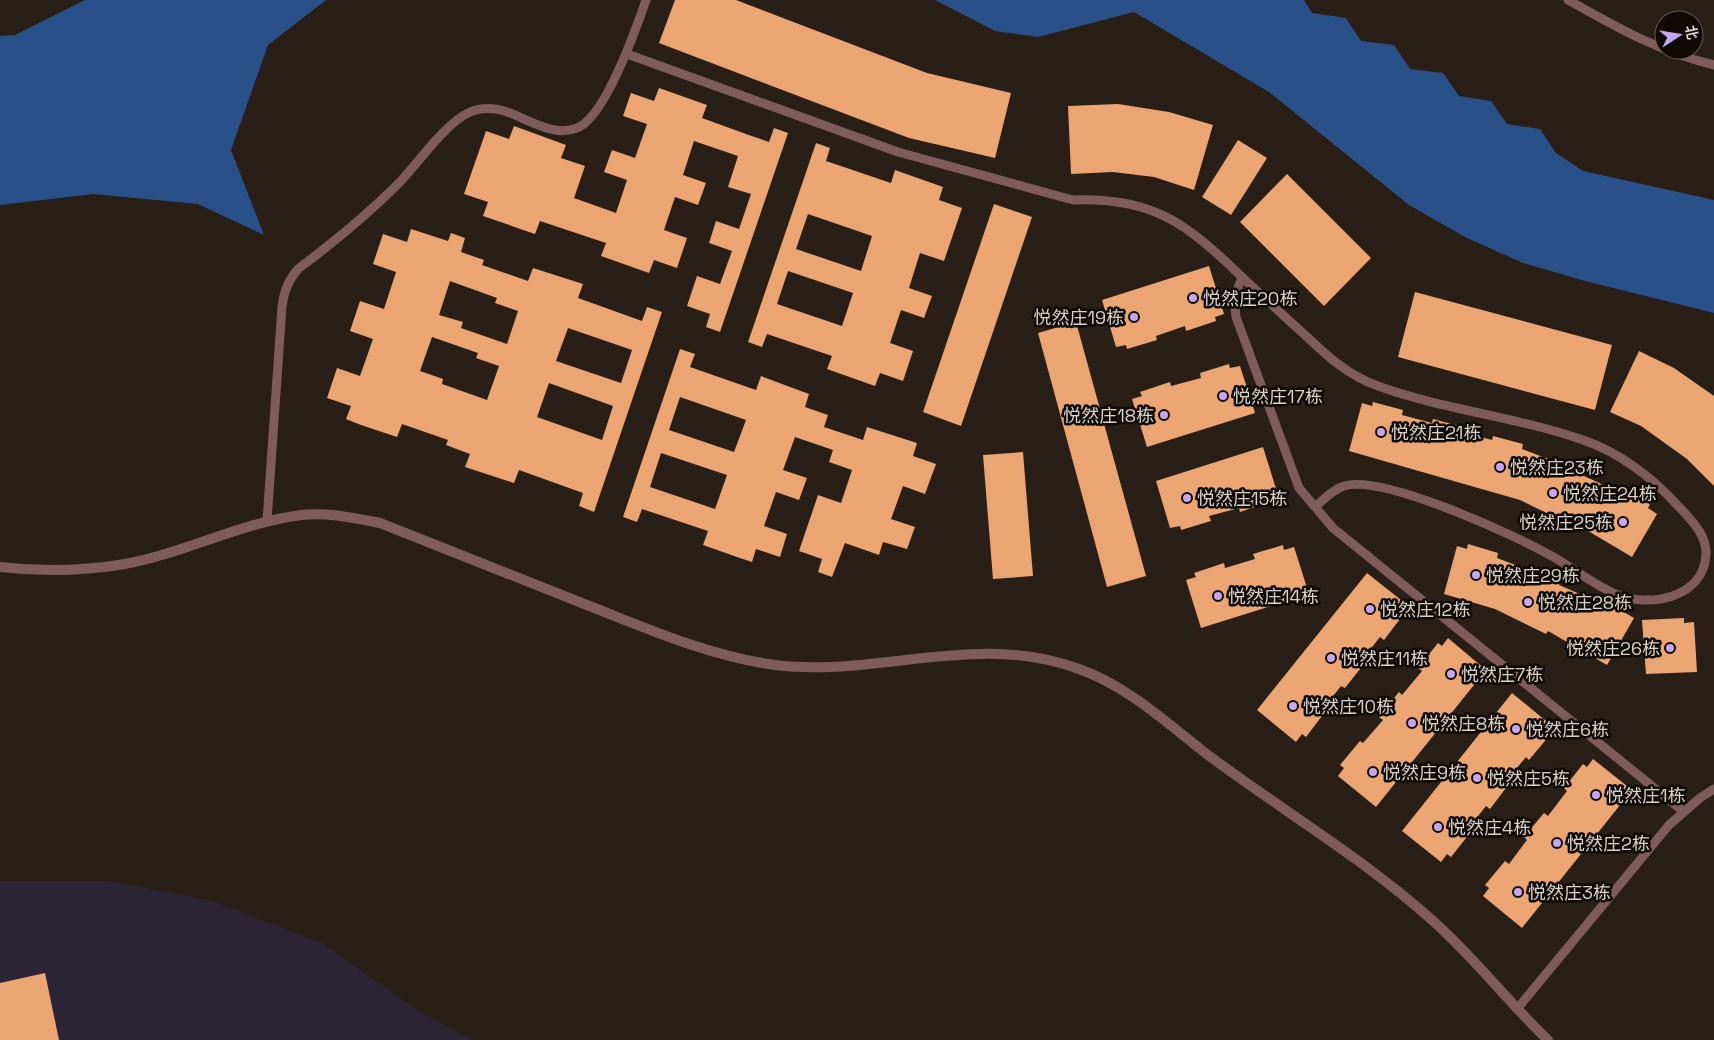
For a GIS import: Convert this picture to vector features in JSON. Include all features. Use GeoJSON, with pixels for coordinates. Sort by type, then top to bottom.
{"type":"FeatureCollection","features":[{"type":"Feature","properties":{"kind":"street"},"geometry":{"type":"LineString","coordinates":[[0,567],[34,571],[73,571],[126,564],[267,521],[302,515],[340,515],[380,523],[664,635],[715,652],[768,664],[817,668],[986,652],[1032,656],[1081,669],[1126,693],[1171,724],[1210,756],[1391,886],[1434,921],[1548,1040]]}},
{"type":"Feature","properties":{"kind":"lane"},"geometry":{"type":"LineString","coordinates":[[267,521],[282,307],[286,286],[292,277],[399,183],[453,123],[469,112],[487,108],[506,110],[541,127],[560,132],[578,128],[592,116],[627,54],[646,0]]}},
{"type":"Feature","properties":{"kind":"lane"},"geometry":{"type":"LineString","coordinates":[[1568,0],[1640,40],[1690,59],[1714,65]]}},
{"type":"Feature","properties":{"kind":"lane"},"geometry":{"type":"LineString","coordinates":[[627,54],[898,152],[1073,200],[1115,201],[1156,212],[1193,232],[1325,354],[1366,382],[1396,392],[1584,440],[1618,456],[1650,478],[1696,525],[1704,540],[1706,556],[1702,572],[1692,585],[1668,599],[1641,602],[1614,594],[1555,558],[1512,535],[1438,505],[1400,493],[1362,484],[1344,486],[1328,494],[1315,507]]}},
{"type":"Feature","properties":{"kind":"lane"},"geometry":{"type":"LineString","coordinates":[[1242,277],[1234,298],[1236,317],[1298,488],[1333,528],[1684,812]]}},
{"type":"Feature","properties":{"kind":"lane"},"geometry":{"type":"LineString","coordinates":[[1517,1009],[1669,825],[1714,789]]}},
{"type":"Feature","properties":{"kind":"shaded area"},"geometry":{"type":"Polygon","coordinates":[[[0,881],[109,881],[209,900],[322,943],[417,1010],[472,1040],[0,1040],[0,881]]]}},
{"type":"Feature","properties":{"kind":"water"},"geometry":{"type":"Polygon","coordinates":[[[85,0],[326,0],[268,45],[231,150],[264,235],[198,204],[93,194],[0,205],[0,36],[15,35],[85,0]]]}},
{"type":"Feature","properties":{"kind":"water"},"geometry":{"type":"Polygon","coordinates":[[[935,0],[1304,0],[1312,13],[1346,18],[1361,41],[1394,45],[1410,69],[1443,73],[1459,96],[1491,101],[1507,124],[1540,129],[1556,153],[1583,171],[1714,200],[1714,313],[1585,281],[1523,263],[1465,237],[1409,205],[1269,92],[1134,12],[1038,37],[995,31],[935,0]]]}},
{"type":"Feature","properties":{"kind":"building"},"geometry":{"type":"Polygon","coordinates":[[[675,0],[736,0],[927,73],[1011,93],[995,158],[909,138],[659,43],[675,0]]]}},
{"type":"Feature","properties":{"kind":"building"},"geometry":{"type":"Polygon","coordinates":[[[659,88],[707,105],[702,118],[746,134],[769,142],[774,128],[788,133],[720,332],[706,327],[710,314],[687,306],[697,276],[720,284],[732,251],[709,243],[716,221],[739,229],[751,194],[728,187],[738,156],[694,141],[683,175],[706,183],[698,205],[675,197],[664,230],[687,238],[677,268],[654,260],[649,273],[601,256],[606,243],[540,221],[535,234],[483,216],[488,202],[464,194],[486,131],[509,139],[514,126],[566,145],[561,158],[585,166],[574,198],[616,213],[627,180],[604,172],[612,150],[635,158],[647,124],[623,116],[631,93],[654,101],[659,88]]]}},
{"type":"Feature","properties":{"kind":"building"},"geometry":{"type":"Polygon","coordinates":[[[1118,104],[1169,112],[1213,125],[1194,190],[1154,177],[1113,172],[1071,174],[1068,106],[1118,104]]]}},
{"type":"Feature","properties":{"kind":"building"},"geometry":{"type":"Polygon","coordinates":[[[1238,140],[1267,158],[1231,215],[1202,197],[1238,140]]]}},
{"type":"Feature","properties":{"kind":"building"},"geometry":{"type":"Polygon","coordinates":[[[816,143],[830,148],[826,161],[891,183],[895,170],[943,187],[939,200],[962,208],[944,261],[920,253],[909,288],[932,296],[924,318],[901,310],[890,343],[913,351],[903,381],[880,373],[875,386],[827,369],[832,356],[767,334],[762,347],[748,342],[816,143]],[[808,214],[796,249],[861,271],[872,236],[808,214]],[[788,271],[777,304],[842,326],[853,293],[788,271]]]}},
{"type":"Feature","properties":{"kind":"building"},"geometry":{"type":"Polygon","coordinates":[[[1287,174],[1371,258],[1324,306],[1240,222],[1287,174]]]}},
{"type":"Feature","properties":{"kind":"building"},"geometry":{"type":"Polygon","coordinates":[[[994,204],[1032,217],[961,426],[923,412],[994,204]]]}},
{"type":"Feature","properties":{"kind":"building"},"geometry":{"type":"Polygon","coordinates":[[[411,229],[448,241],[451,233],[465,238],[461,252],[484,260],[482,265],[528,281],[533,268],[583,284],[578,298],[642,321],[647,307],[662,312],[594,512],[579,506],[583,493],[519,470],[514,483],[465,467],[470,454],[446,445],[448,440],[402,424],[397,437],[361,425],[346,419],[351,406],[327,398],[337,368],[360,376],[373,339],[350,331],[360,301],[384,309],[396,272],[373,264],[383,234],[407,242],[411,229]],[[450,281],[439,315],[463,322],[461,328],[507,344],[518,311],[495,303],[497,298],[450,281]],[[568,328],[556,361],[621,383],[632,350],[568,328]],[[432,337],[420,371],[443,379],[442,384],[487,400],[499,366],[476,358],[478,353],[432,337]],[[549,383],[537,417],[602,440],[613,406],[549,383]]]}},
{"type":"Feature","properties":{"kind":"building"},"geometry":{"type":"Polygon","coordinates":[[[1209,266],[1224,314],[1215,317],[1216,321],[1186,331],[1185,326],[1156,336],[1157,340],[1127,349],[1126,345],[1116,347],[1102,300],[1209,266]]]}},
{"type":"Feature","properties":{"kind":"building"},"geometry":{"type":"Polygon","coordinates":[[[1415,292],[1612,345],[1595,410],[1398,357],[1415,292]]]}},
{"type":"Feature","properties":{"kind":"building"},"geometry":{"type":"Polygon","coordinates":[[[1076,322],[1146,576],[1107,587],[1038,333],[1076,322]]]}},
{"type":"Feature","properties":{"kind":"building"},"geometry":{"type":"Polygon","coordinates":[[[680,349],[695,354],[690,367],[756,390],[761,376],[809,394],[805,407],[828,415],[824,427],[863,440],[867,427],[917,443],[913,456],[936,464],[925,494],[903,486],[891,519],[915,527],[907,549],[883,542],[879,555],[845,543],[832,577],[818,572],[822,559],[799,551],[818,495],[841,503],[852,470],[829,462],[833,450],[795,437],[783,470],[807,478],[799,500],[776,492],[764,526],[787,534],[780,557],[756,549],[752,562],[737,557],[703,545],[708,531],[642,509],[637,522],[623,517],[680,349]],[[680,397],[669,430],[734,452],[746,420],[680,397]],[[661,453],[650,487],[715,509],[727,475],[661,453]]]}},
{"type":"Feature","properties":{"kind":"building"},"geometry":{"type":"Polygon","coordinates":[[[1639,351],[1674,368],[1714,396],[1714,486],[1687,459],[1641,426],[1610,412],[1639,351]]]}},
{"type":"Feature","properties":{"kind":"building"},"geometry":{"type":"Polygon","coordinates":[[[1229,364],[1230,368],[1240,366],[1255,413],[1147,447],[1132,399],[1142,396],[1140,392],[1170,382],[1171,386],[1201,378],[1200,373],[1229,364]]]}},
{"type":"Feature","properties":{"kind":"building"},"geometry":{"type":"Polygon","coordinates":[[[1373,402],[1403,410],[1402,415],[1432,423],[1433,419],[1463,427],[1462,432],[1492,440],[1493,436],[1523,444],[1522,449],[1556,462],[1558,458],[1586,472],[1584,476],[1621,493],[1623,489],[1650,504],[1648,508],[1657,514],[1632,557],[1573,522],[1571,525],[1520,500],[1349,451],[1362,403],[1372,406],[1373,402]]]}},
{"type":"Feature","properties":{"kind":"building"},"geometry":{"type":"Polygon","coordinates":[[[1263,447],[1278,495],[1268,498],[1270,502],[1240,512],[1239,508],[1209,516],[1211,521],[1181,530],[1180,526],[1170,528],[1156,481],[1263,447]]]}},
{"type":"Feature","properties":{"kind":"building"},"geometry":{"type":"Polygon","coordinates":[[[1023,452],[1033,576],[993,579],[983,455],[1023,452]]]}},
{"type":"Feature","properties":{"kind":"building"},"geometry":{"type":"Polygon","coordinates":[[[1468,544],[1498,553],[1497,558],[1531,571],[1533,567],[1561,580],[1559,585],[1596,601],[1598,597],[1634,618],[1607,665],[1548,631],[1546,634],[1495,609],[1444,594],[1457,546],[1467,549],[1468,544]]]}},
{"type":"Feature","properties":{"kind":"building"},"geometry":{"type":"Polygon","coordinates":[[[1283,545],[1284,550],[1294,547],[1309,594],[1201,628],[1186,580],[1196,577],[1194,573],[1224,563],[1225,568],[1255,559],[1253,554],[1283,545]]]}},
{"type":"Feature","properties":{"kind":"building"},"geometry":{"type":"Polygon","coordinates":[[[1367,573],[1406,604],[1400,612],[1403,615],[1384,640],[1380,637],[1361,661],[1364,664],[1345,688],[1341,686],[1322,710],[1325,712],[1306,737],[1302,734],[1296,742],[1257,710],[1367,573]]]}},
{"type":"Feature","properties":{"kind":"building","name":"悦然庄26栋"},"geometry":{"type":"Polygon","coordinates":[[[1684,618],[1684,623],[1694,622],[1697,672],[1646,674],[1642,620],[1684,618]]]}},
{"type":"Feature","properties":{"kind":"building"},"geometry":{"type":"Polygon","coordinates":[[[1448,638],[1486,670],[1376,807],[1338,776],[1344,768],[1340,765],[1360,741],[1363,743],[1383,720],[1379,717],[1399,692],[1402,695],[1422,671],[1418,668],[1438,643],[1442,646],[1448,638]]]}},
{"type":"Feature","properties":{"kind":"building"},"geometry":{"type":"Polygon","coordinates":[[[1512,693],[1551,725],[1545,733],[1549,736],[1529,760],[1526,757],[1506,781],[1509,784],[1490,809],[1486,806],[1467,830],[1470,833],[1451,857],[1447,854],[1441,862],[1402,831],[1512,693]]]}},
{"type":"Feature","properties":{"kind":"building"},"geometry":{"type":"Polygon","coordinates":[[[1593,759],[1632,790],[1522,928],[1483,896],[1489,888],[1485,885],[1505,861],[1509,864],[1527,840],[1524,837],[1544,813],[1548,816],[1567,791],[1564,788],[1583,764],[1587,767],[1593,759]]]}},
{"type":"Feature","properties":{"kind":"building"},"geometry":{"type":"Polygon","coordinates":[[[45,973],[59,1040],[0,1040],[0,983],[45,973]]]}},
{"type":"Feature","properties":{"kind":"place","name":"悦然庄20栋"},"geometry":{"type":"Point","coordinates":[1193,298]}},
{"type":"Feature","properties":{"kind":"place","name":"悦然庄19栋"},"geometry":{"type":"Point","coordinates":[1134,317]}},
{"type":"Feature","properties":{"kind":"place","name":"悦然庄17栋"},"geometry":{"type":"Point","coordinates":[1223,396]}},
{"type":"Feature","properties":{"kind":"place","name":"悦然庄18栋"},"geometry":{"type":"Point","coordinates":[1164,415]}},
{"type":"Feature","properties":{"kind":"place","name":"悦然庄21栋"},"geometry":{"type":"Point","coordinates":[1381,432]}},
{"type":"Feature","properties":{"kind":"place","name":"悦然庄23栋"},"geometry":{"type":"Point","coordinates":[1500,467]}},
{"type":"Feature","properties":{"kind":"place","name":"悦然庄24栋"},"geometry":{"type":"Point","coordinates":[1553,493]}},
{"type":"Feature","properties":{"kind":"place","name":"悦然庄15栋"},"geometry":{"type":"Point","coordinates":[1187,498]}},
{"type":"Feature","properties":{"kind":"place","name":"悦然庄25栋"},"geometry":{"type":"Point","coordinates":[1623,522]}},
{"type":"Feature","properties":{"kind":"place","name":"悦然庄29栋"},"geometry":{"type":"Point","coordinates":[1476,575]}},
{"type":"Feature","properties":{"kind":"place","name":"悦然庄14栋"},"geometry":{"type":"Point","coordinates":[1218,596]}},
{"type":"Feature","properties":{"kind":"place","name":"悦然庄28栋"},"geometry":{"type":"Point","coordinates":[1528,602]}},
{"type":"Feature","properties":{"kind":"place","name":"悦然庄12栋"},"geometry":{"type":"Point","coordinates":[1370,609]}},
{"type":"Feature","properties":{"kind":"place","name":"悦然庄26栋"},"geometry":{"type":"Point","coordinates":[1670,648]}},
{"type":"Feature","properties":{"kind":"place","name":"悦然庄11栋"},"geometry":{"type":"Point","coordinates":[1331,658]}},
{"type":"Feature","properties":{"kind":"place","name":"悦然庄7栋"},"geometry":{"type":"Point","coordinates":[1451,674]}},
{"type":"Feature","properties":{"kind":"place","name":"悦然庄10栋"},"geometry":{"type":"Point","coordinates":[1293,706]}},
{"type":"Feature","properties":{"kind":"place","name":"悦然庄8栋"},"geometry":{"type":"Point","coordinates":[1412,723]}},
{"type":"Feature","properties":{"kind":"place","name":"悦然庄6栋"},"geometry":{"type":"Point","coordinates":[1516,729]}},
{"type":"Feature","properties":{"kind":"place","name":"悦然庄9栋"},"geometry":{"type":"Point","coordinates":[1373,772]}},
{"type":"Feature","properties":{"kind":"place","name":"悦然庄5栋"},"geometry":{"type":"Point","coordinates":[1477,778]}},
{"type":"Feature","properties":{"kind":"place","name":"悦然庄1栋"},"geometry":{"type":"Point","coordinates":[1596,795]}},
{"type":"Feature","properties":{"kind":"place","name":"悦然庄4栋"},"geometry":{"type":"Point","coordinates":[1438,827]}},
{"type":"Feature","properties":{"kind":"place","name":"悦然庄2栋"},"geometry":{"type":"Point","coordinates":[1557,843]}},
{"type":"Feature","properties":{"kind":"place","name":"悦然庄3栋"},"geometry":{"type":"Point","coordinates":[1518,892]}}]}
